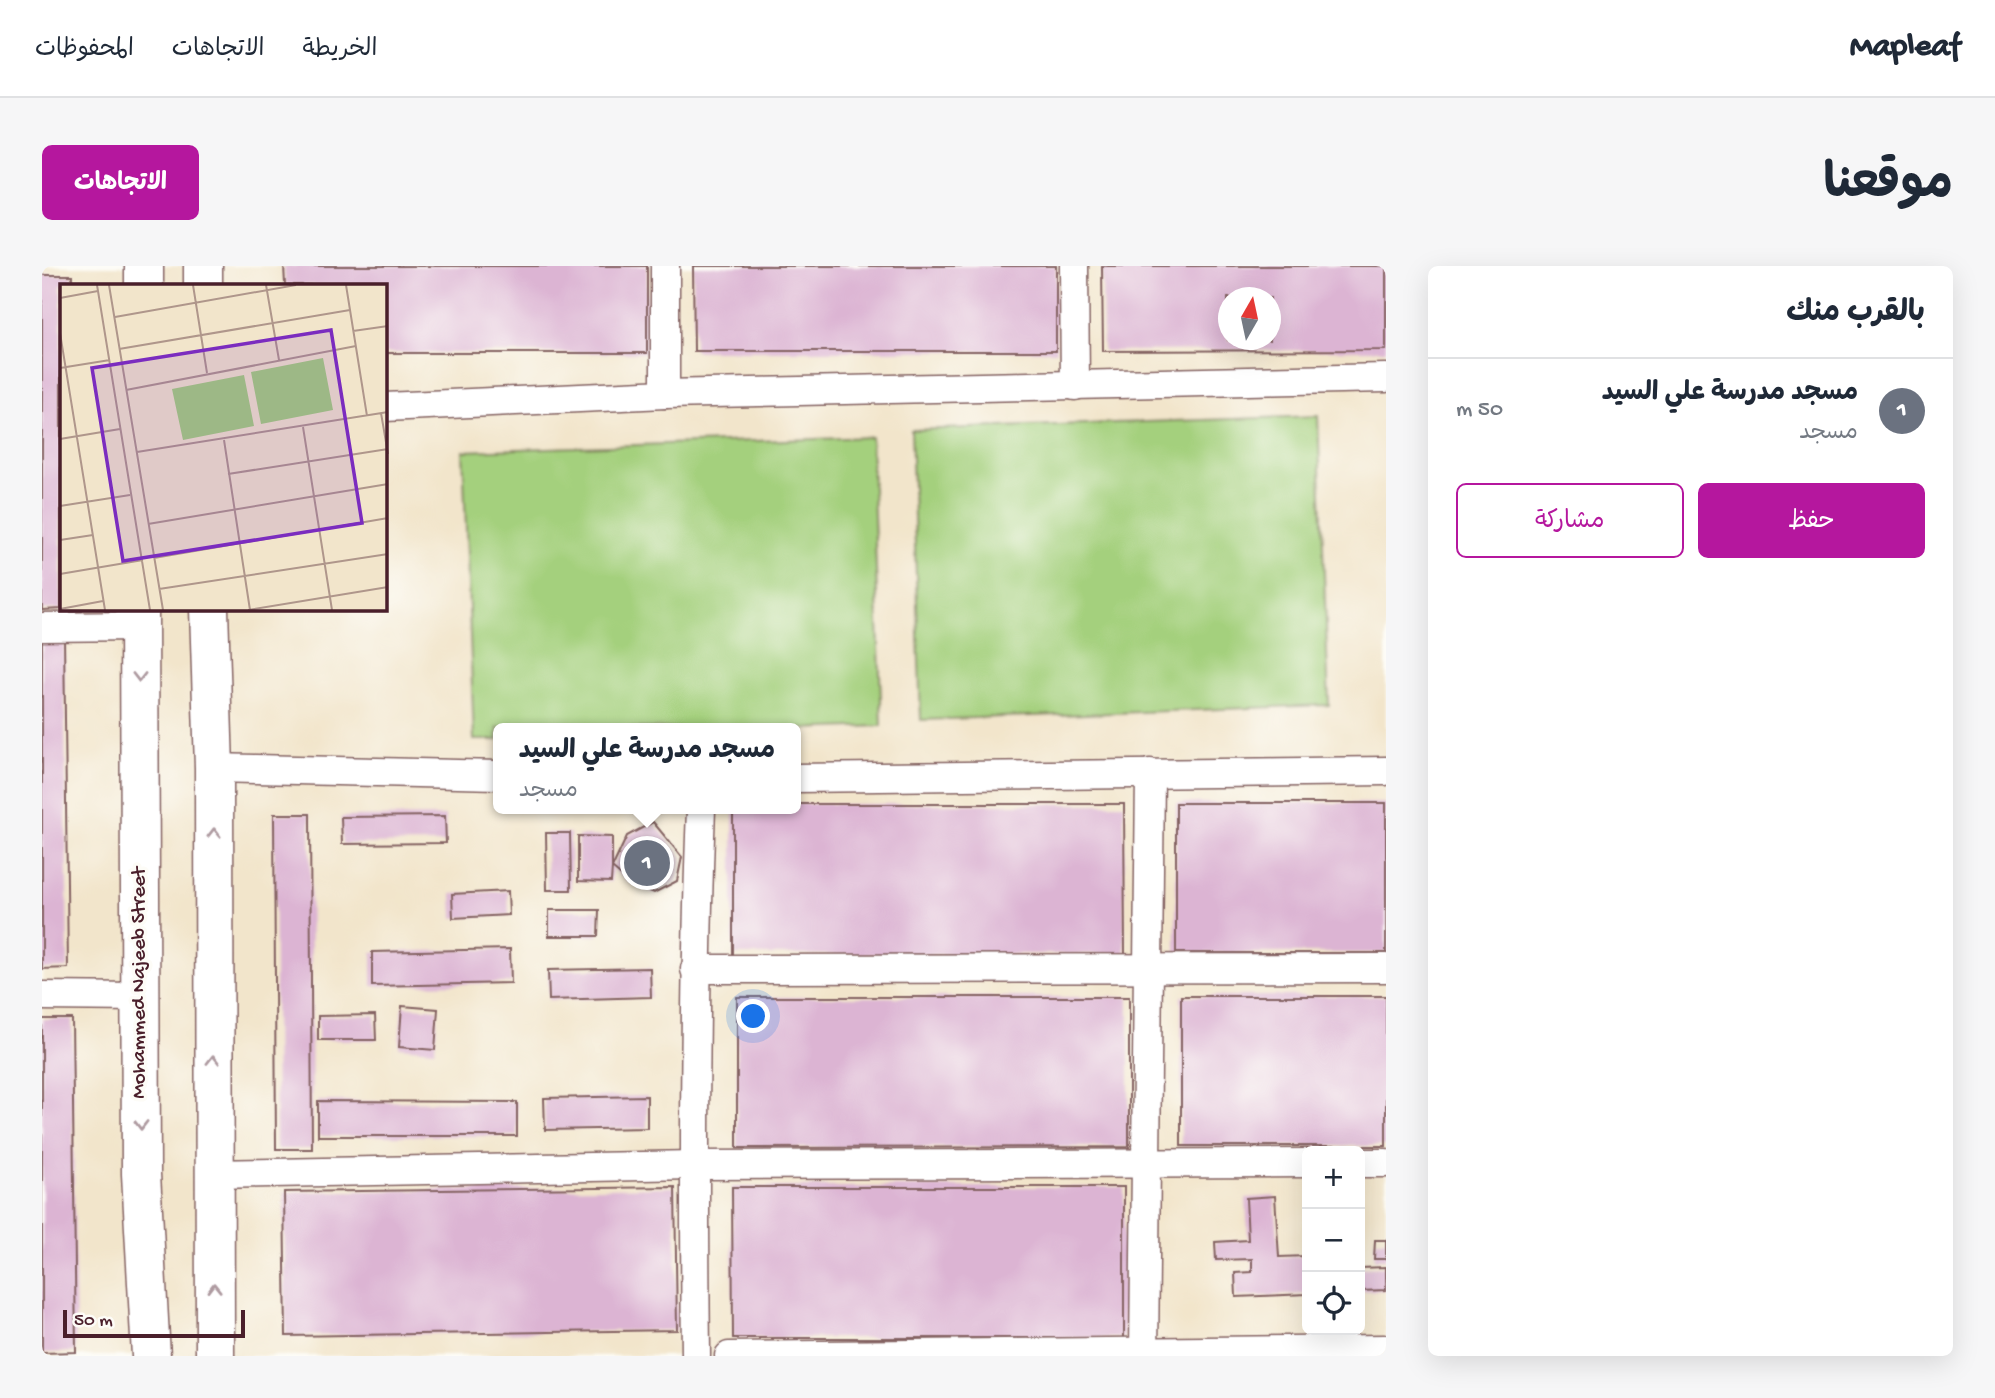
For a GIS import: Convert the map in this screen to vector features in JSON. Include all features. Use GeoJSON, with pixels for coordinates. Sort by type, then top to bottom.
{"type":"FeatureCollection","features":[{"type":"Feature","properties":{"kind":"main road"},"geometry":{"type":"LineString","coordinates":[[144,284],[145,266]]}},
{"type":"Feature","properties":{"kind":"main road"},"geometry":{"type":"LineString","coordinates":[[203,266],[203,284]]}},
{"type":"Feature","properties":{"kind":"main road"},"geometry":{"type":"LineString","coordinates":[[209,611],[214,768],[215,1356]]}},
{"type":"Feature","properties":{"kind":"main road","name":"Mohammed Najeeb Street"},"geometry":{"type":"LineString","coordinates":[[139,618],[141,1174],[151,1356]]}},
{"type":"Feature","properties":{"kind":"street"},"geometry":{"type":"LineString","coordinates":[[665,266],[665,394]]}},
{"type":"Feature","properties":{"kind":"street"},"geometry":{"type":"LineString","coordinates":[[1074,266],[1075,386]]}},
{"type":"Feature","properties":{"kind":"street"},"geometry":{"type":"LineString","coordinates":[[387,407],[665,394],[1386,378]]}},
{"type":"Feature","properties":{"kind":"street"},"geometry":{"type":"LineString","coordinates":[[42,627],[139,618]]}},
{"type":"Feature","properties":{"kind":"street"},"geometry":{"type":"LineString","coordinates":[[214,768],[493,775]]}},
{"type":"Feature","properties":{"kind":"street"},"geometry":{"type":"LineString","coordinates":[[801,778],[1386,771]]}},
{"type":"Feature","properties":{"kind":"street"},"geometry":{"type":"LineString","coordinates":[[1144,1354],[1150,773]]}},
{"type":"Feature","properties":{"kind":"street"},"geometry":{"type":"LineString","coordinates":[[696,1356],[695,969],[701,814]]}},
{"type":"Feature","properties":{"kind":"street"},"geometry":{"type":"LineString","coordinates":[[695,969],[1386,968]]}},
{"type":"Feature","properties":{"kind":"street"},"geometry":{"type":"LineString","coordinates":[[42,996],[140,997]]}},
{"type":"Feature","properties":{"kind":"street"},"geometry":{"type":"LineString","coordinates":[[213,1174],[694,1165],[1302,1163]]}},
{"type":"Feature","properties":{"kind":"street"},"geometry":{"type":"LineString","coordinates":[[1365,1163],[1386,1163]]}},
{"type":"Feature","properties":{"kind":"street"},"geometry":{"type":"LineString","coordinates":[[729,1356],[1144,1354],[1386,1349]]}},
{"type":"Feature","properties":{"kind":"green space"},"geometry":{"type":"Polygon","coordinates":[[[1318,416],[1329,705],[921,720],[911,430],[1318,416]]]}},
{"type":"Feature","properties":{"kind":"green space"},"geometry":{"type":"Polygon","coordinates":[[[871,437],[882,726],[801,729],[801,723],[493,723],[493,740],[474,740],[463,451],[871,437]]]}},
{"type":"Feature","properties":{"kind":"building"},"geometry":{"type":"Polygon","coordinates":[[[284,266],[647,266],[647,353],[387,353],[387,284],[285,284],[284,266]]]}},
{"type":"Feature","properties":{"kind":"building"},"geometry":{"type":"Polygon","coordinates":[[[693,266],[1056,266],[1056,351],[694,351],[693,266]]]}},
{"type":"Feature","properties":{"kind":"building"},"geometry":{"type":"Polygon","coordinates":[[[1102,266],[1386,266],[1386,350],[1103,351],[1102,266]]]}},
{"type":"Feature","properties":{"kind":"building"},"geometry":{"type":"Polygon","coordinates":[[[42,275],[72,275],[72,284],[60,284],[60,609],[42,610],[42,275]]]}},
{"type":"Feature","properties":{"kind":"building"},"geometry":{"type":"Polygon","coordinates":[[[42,635],[64,635],[68,968],[42,969],[42,635]]]}},
{"type":"Feature","properties":{"kind":"building"},"geometry":{"type":"Polygon","coordinates":[[[1176,803],[1386,803],[1386,953],[1176,953],[1176,803]]]}},
{"type":"Feature","properties":{"kind":"building"},"geometry":{"type":"Polygon","coordinates":[[[801,804],[1124,804],[1125,954],[733,955],[733,814],[801,814],[801,804]]]}},
{"type":"Feature","properties":{"kind":"building"},"geometry":{"type":"Polygon","coordinates":[[[274,814],[310,814],[312,1149],[276,1149],[274,814]]]}},
{"type":"Feature","properties":{"kind":"building"},"geometry":{"type":"Polygon","coordinates":[[[445,816],[446,843],[342,844],[341,817],[445,816]]]}},
{"type":"Feature","properties":{"kind":"building"},"geometry":{"type":"Polygon","coordinates":[[[653,822],[682,857],[677,881],[654,893],[627,881],[612,868],[627,836],[653,822]]]}},
{"type":"Feature","properties":{"kind":"building"},"geometry":{"type":"Polygon","coordinates":[[[546,833],[570,833],[571,890],[547,890],[546,833]]]}},
{"type":"Feature","properties":{"kind":"building"},"geometry":{"type":"Polygon","coordinates":[[[578,836],[612,837],[611,882],[578,881],[578,836]]]}},
{"type":"Feature","properties":{"kind":"building"},"geometry":{"type":"Polygon","coordinates":[[[508,891],[509,915],[453,918],[452,894],[508,891]]]}},
{"type":"Feature","properties":{"kind":"building"},"geometry":{"type":"Polygon","coordinates":[[[549,910],[599,910],[598,936],[549,936],[549,910]]]}},
{"type":"Feature","properties":{"kind":"building"},"geometry":{"type":"Polygon","coordinates":[[[510,949],[511,983],[372,986],[372,952],[510,949]]]}},
{"type":"Feature","properties":{"kind":"building"},"geometry":{"type":"Polygon","coordinates":[[[650,968],[651,997],[549,1000],[548,970],[650,968]]]}},
{"type":"Feature","properties":{"kind":"building"},"geometry":{"type":"Polygon","coordinates":[[[1181,996],[1386,996],[1386,1146],[1181,1146],[1181,996]]]}},
{"type":"Feature","properties":{"kind":"building"},"geometry":{"type":"Polygon","coordinates":[[[737,997],[1129,997],[1129,1147],[737,1148],[737,997]]]}},
{"type":"Feature","properties":{"kind":"building"},"geometry":{"type":"Polygon","coordinates":[[[402,1006],[438,1009],[435,1050],[399,1047],[402,1006]]]}},
{"type":"Feature","properties":{"kind":"building"},"geometry":{"type":"Polygon","coordinates":[[[375,1015],[376,1040],[318,1040],[318,1016],[375,1015]]]}},
{"type":"Feature","properties":{"kind":"building"},"geometry":{"type":"Polygon","coordinates":[[[42,1019],[72,1019],[76,1352],[42,1353],[42,1019]]]}},
{"type":"Feature","properties":{"kind":"building"},"geometry":{"type":"Polygon","coordinates":[[[647,1096],[647,1128],[545,1130],[544,1098],[647,1096]]]}},
{"type":"Feature","properties":{"kind":"building"},"geometry":{"type":"Polygon","coordinates":[[[318,1101],[517,1102],[517,1136],[318,1136],[318,1101]]]}},
{"type":"Feature","properties":{"kind":"building"},"geometry":{"type":"Polygon","coordinates":[[[675,1187],[677,1330],[286,1336],[284,1192],[675,1187]]]}},
{"type":"Feature","properties":{"kind":"building"},"geometry":{"type":"Polygon","coordinates":[[[732,1187],[1124,1187],[1124,1338],[733,1338],[732,1187]]]}},
{"type":"Feature","properties":{"kind":"building"},"geometry":{"type":"Polygon","coordinates":[[[1275,1196],[1279,1257],[1302,1256],[1302,1294],[1236,1297],[1235,1273],[1252,1272],[1252,1259],[1216,1260],[1215,1242],[1248,1240],[1246,1198],[1275,1196]]]}},
{"type":"Feature","properties":{"kind":"building"},"geometry":{"type":"Polygon","coordinates":[[[1375,1240],[1386,1240],[1386,1259],[1374,1259],[1375,1240]]]}},
{"type":"Feature","properties":{"kind":"building"},"geometry":{"type":"Polygon","coordinates":[[[1386,1267],[1386,1290],[1365,1291],[1365,1268],[1386,1267]]]}},
{"type":"Feature","properties":{"kind":"place","name":"مسجد مدرسة علي السيد"},"geometry":{"type":"Point","coordinates":[647,863]}}]}
